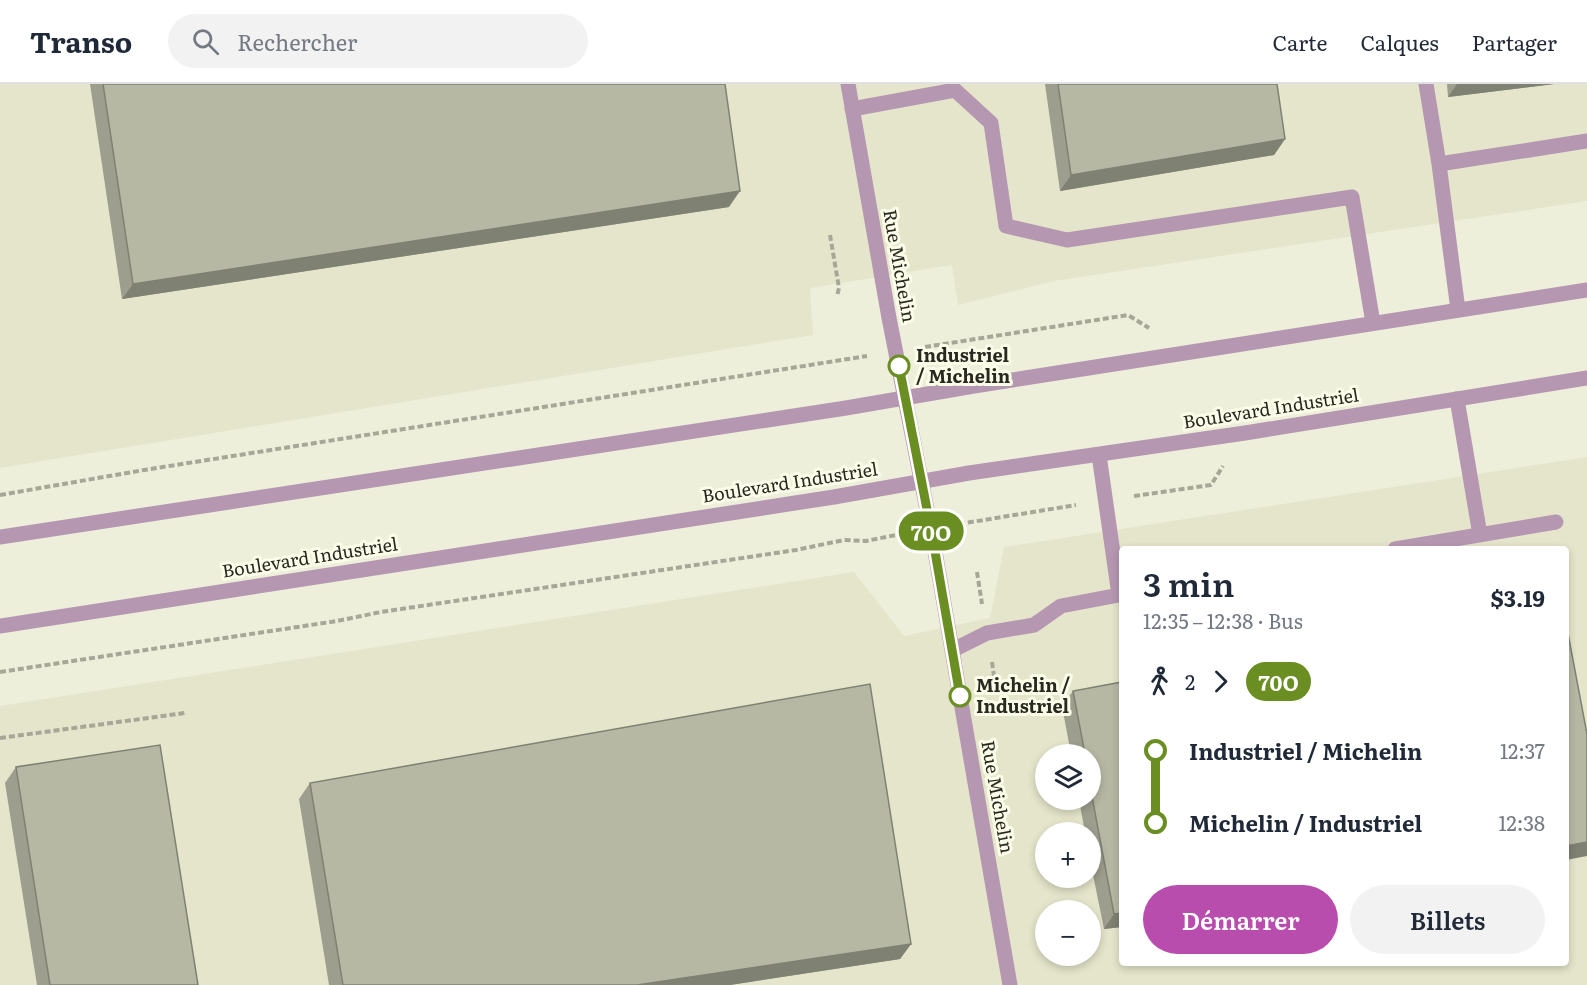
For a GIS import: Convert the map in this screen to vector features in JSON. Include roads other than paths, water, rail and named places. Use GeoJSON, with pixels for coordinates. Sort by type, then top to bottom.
{"type":"FeatureCollection","features":[{"type":"Feature","properties":{"kind":"street","name":"Rue Michelin"},"geometry":{"type":"LineString","coordinates":[[848,84],[952,650],[1010,985]]}},
{"type":"Feature","properties":{"kind":"street"},"geometry":{"type":"LineString","coordinates":[[1426,84],[1458,310]]}},
{"type":"Feature","properties":{"kind":"street"},"geometry":{"type":"LineString","coordinates":[[852,109],[954,87],[991,123],[1006,226],[1067,240],[1352,197],[1373,323]]}},
{"type":"Feature","properties":{"kind":"street"},"geometry":{"type":"LineString","coordinates":[[1439,164],[1587,141]]}},
{"type":"Feature","properties":{"kind":"street"},"geometry":{"type":"LineString","coordinates":[[0,537],[846,408],[1587,290]]}},
{"type":"Feature","properties":{"kind":"street","name":"Boulevard Industriel"},"geometry":{"type":"LineString","coordinates":[[0,626],[1587,378]]}},
{"type":"Feature","properties":{"kind":"street"},"geometry":{"type":"LineString","coordinates":[[1457,399],[1480,535]]}},
{"type":"Feature","properties":{"kind":"street"},"geometry":{"type":"LineString","coordinates":[[1099,455],[1119,582]]}},
{"type":"Feature","properties":{"kind":"street"},"geometry":{"type":"LineString","coordinates":[[1413,546],[1556,522]]}},
{"type":"Feature","properties":{"kind":"street"},"geometry":{"type":"LineString","coordinates":[[952,650],[987,633],[1034,625],[1061,606],[1119,595]]}},
{"type":"Feature","properties":{"kind":"place","name":"Industriel / Michelin"},"geometry":{"type":"Point","coordinates":[899,366]}},
{"type":"Feature","properties":{"kind":"place","name":"Michelin / Industriel"},"geometry":{"type":"Point","coordinates":[960,696]}}]}
